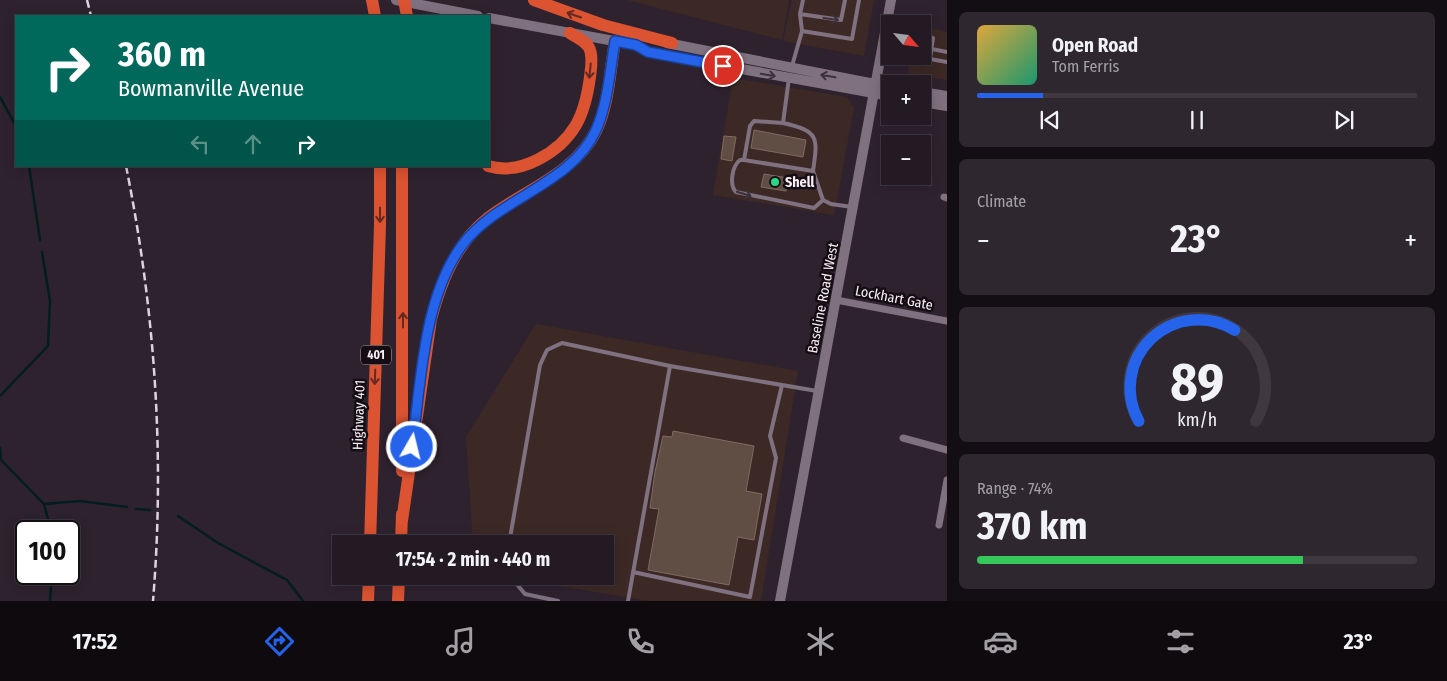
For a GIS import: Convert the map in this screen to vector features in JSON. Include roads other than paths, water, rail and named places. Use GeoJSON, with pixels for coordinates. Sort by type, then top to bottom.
{"type":"FeatureCollection","features":[{"type":"Feature","properties":{"kind":"highway"},"geometry":{"type":"LineString","coordinates":[[372,0],[376,15]]}},
{"type":"Feature","properties":{"kind":"highway"},"geometry":{"type":"LineString","coordinates":[[376,0],[376,15]]}},
{"type":"Feature","properties":{"kind":"highway"},"geometry":{"type":"LineString","coordinates":[[403,15],[404,0]]}},
{"type":"Feature","properties":{"kind":"highway"},"geometry":{"type":"LineString","coordinates":[[404,0],[407,15]]}},
{"type":"Feature","properties":{"kind":"highway"},"geometry":{"type":"LineString","coordinates":[[534,0],[588,20],[672,43]]}},
{"type":"Feature","properties":{"kind":"highway"},"geometry":{"type":"LineString","coordinates":[[490,166],[513,168],[536,161],[561,145],[577,124],[588,92],[590,50],[585,42],[570,33]]}},
{"type":"Feature","properties":{"kind":"highway"},"geometry":{"type":"LineString","coordinates":[[402,521],[430,319],[438,291],[448,268],[464,244],[487,219],[561,171],[580,154],[596,130],[606,97],[615,41]]}},
{"type":"Feature","properties":{"kind":"highway","name":"Highway 401"},"geometry":{"type":"LineString","coordinates":[[370,535],[380,225],[380,167]]}},
{"type":"Feature","properties":{"kind":"highway","name":"401"},"geometry":{"type":"LineString","coordinates":[[401,535],[402,167]]}},
{"type":"Feature","properties":{"kind":"highway"},"geometry":{"type":"LineString","coordinates":[[368,601],[369,585]]}},
{"type":"Feature","properties":{"kind":"highway"},"geometry":{"type":"LineString","coordinates":[[398,601],[399,585]]}},
{"type":"Feature","properties":{"kind":"main road"},"geometry":{"type":"LineString","coordinates":[[396,0],[472,15]]}},
{"type":"Feature","properties":{"kind":"main road","name":"Baseline Road West"},"geometry":{"type":"LineString","coordinates":[[889,15],[891,0]]}},
{"type":"Feature","properties":{"kind":"main road"},"geometry":{"type":"LineString","coordinates":[[490,18],[636,45],[648,52],[790,74],[875,89],[881,92]]}},
{"type":"Feature","properties":{"kind":"main road"},"geometry":{"type":"LineString","coordinates":[[636,45],[650,41],[672,43],[790,74]]}},
{"type":"Feature","properties":{"kind":"main road","name":"Baseline Road West"},"geometry":{"type":"LineString","coordinates":[[780,601],[881,60]]}},
{"type":"Feature","properties":{"kind":"main road"},"geometry":{"type":"LineString","coordinates":[[875,89],[881,88]]}},
{"type":"Feature","properties":{"kind":"main road"},"geometry":{"type":"LineString","coordinates":[[931,93],[947,96]]}},
{"type":"Feature","properties":{"kind":"main road"},"geometry":{"type":"LineString","coordinates":[[931,103],[947,106]]}},
{"type":"Feature","properties":{"kind":"street","name":"Lockhart Gate"},"geometry":{"type":"LineString","coordinates":[[836,300],[947,321]]}},
{"type":"Feature","properties":{"kind":"street"},"geometry":{"type":"LineString","coordinates":[[903,438],[947,450]]}},
{"type":"Feature","properties":{"kind":"street"},"geometry":{"type":"LineString","coordinates":[[939,525],[947,480]]}},
{"type":"Feature","properties":{"kind":"lane"},"geometry":{"type":"LineString","coordinates":[[783,123],[790,74],[802,31],[800,14],[804,0]]}},
{"type":"Feature","properties":{"kind":"lane"},"geometry":{"type":"LineString","coordinates":[[800,14],[841,20],[845,0]]}},
{"type":"Feature","properties":{"kind":"lane"},"geometry":{"type":"LineString","coordinates":[[802,31],[852,39],[859,0]]}},
{"type":"Feature","properties":{"kind":"lane"},"geometry":{"type":"LineString","coordinates":[[931,37],[933,38],[930,59],[947,62]]}},
{"type":"Feature","properties":{"kind":"lane"},"geometry":{"type":"LineString","coordinates":[[932,49],[947,52]]}},
{"type":"Feature","properties":{"kind":"lane"},"geometry":{"type":"LineString","coordinates":[[744,160],[750,126],[754,121],[783,123],[803,127],[814,136],[816,144],[812,171],[823,200],[831,204],[854,207]]}},
{"type":"Feature","properties":{"kind":"lane"},"geometry":{"type":"LineString","coordinates":[[812,171],[744,160],[737,161],[732,184],[736,192],[814,208],[823,200]]}},
{"type":"Feature","properties":{"kind":"lane"},"geometry":{"type":"LineString","coordinates":[[511,535],[540,365],[547,350],[562,344],[670,366],[819,391]]}},
{"type":"Feature","properties":{"kind":"lane"},"geometry":{"type":"LineString","coordinates":[[628,601],[670,366]]}},
{"type":"Feature","properties":{"kind":"lane"},"geometry":{"type":"LineString","coordinates":[[633,572],[750,597],[776,458],[770,436],[782,385]]}},
{"type":"Feature","properties":{"kind":"lane"},"geometry":{"type":"LineString","coordinates":[[518,585],[525,594],[558,601]]}},
{"type":"Feature","properties":{"kind":"waterway"},"geometry":{"type":"LineString","coordinates":[[0,97],[15,124]]}},
{"type":"Feature","properties":{"kind":"waterway"},"geometry":{"type":"LineString","coordinates":[[29,167],[40,240]]}},
{"type":"Feature","properties":{"kind":"waterway"},"geometry":{"type":"LineString","coordinates":[[0,396],[48,346],[50,301],[42,252]]}},
{"type":"Feature","properties":{"kind":"waterway"},"geometry":{"type":"LineString","coordinates":[[0,448],[1,460],[44,504],[48,520]]}},
{"type":"Feature","properties":{"kind":"waterway"},"geometry":{"type":"LineString","coordinates":[[44,504],[80,501],[127,507]]}},
{"type":"Feature","properties":{"kind":"waterway"},"geometry":{"type":"LineString","coordinates":[[136,509],[150,510]]}},
{"type":"Feature","properties":{"kind":"waterway"},"geometry":{"type":"LineString","coordinates":[[178,516],[218,543],[287,580],[303,601]]}},
{"type":"Feature","properties":{"kind":"waterway"},"geometry":{"type":"LineString","coordinates":[[50,601],[51,585]]}},
{"type":"Feature","properties":{"kind":"railway"},"geometry":{"type":"LineString","coordinates":[[87,0],[91,15]]}},
{"type":"Feature","properties":{"kind":"railway"},"geometry":{"type":"LineString","coordinates":[[126,167],[144,274],[155,383],[158,492],[153,601]]}},
{"type":"Feature","properties":{"kind":"place","name":"Shell"},"geometry":{"type":"Point","coordinates":[775,182]}}]}
